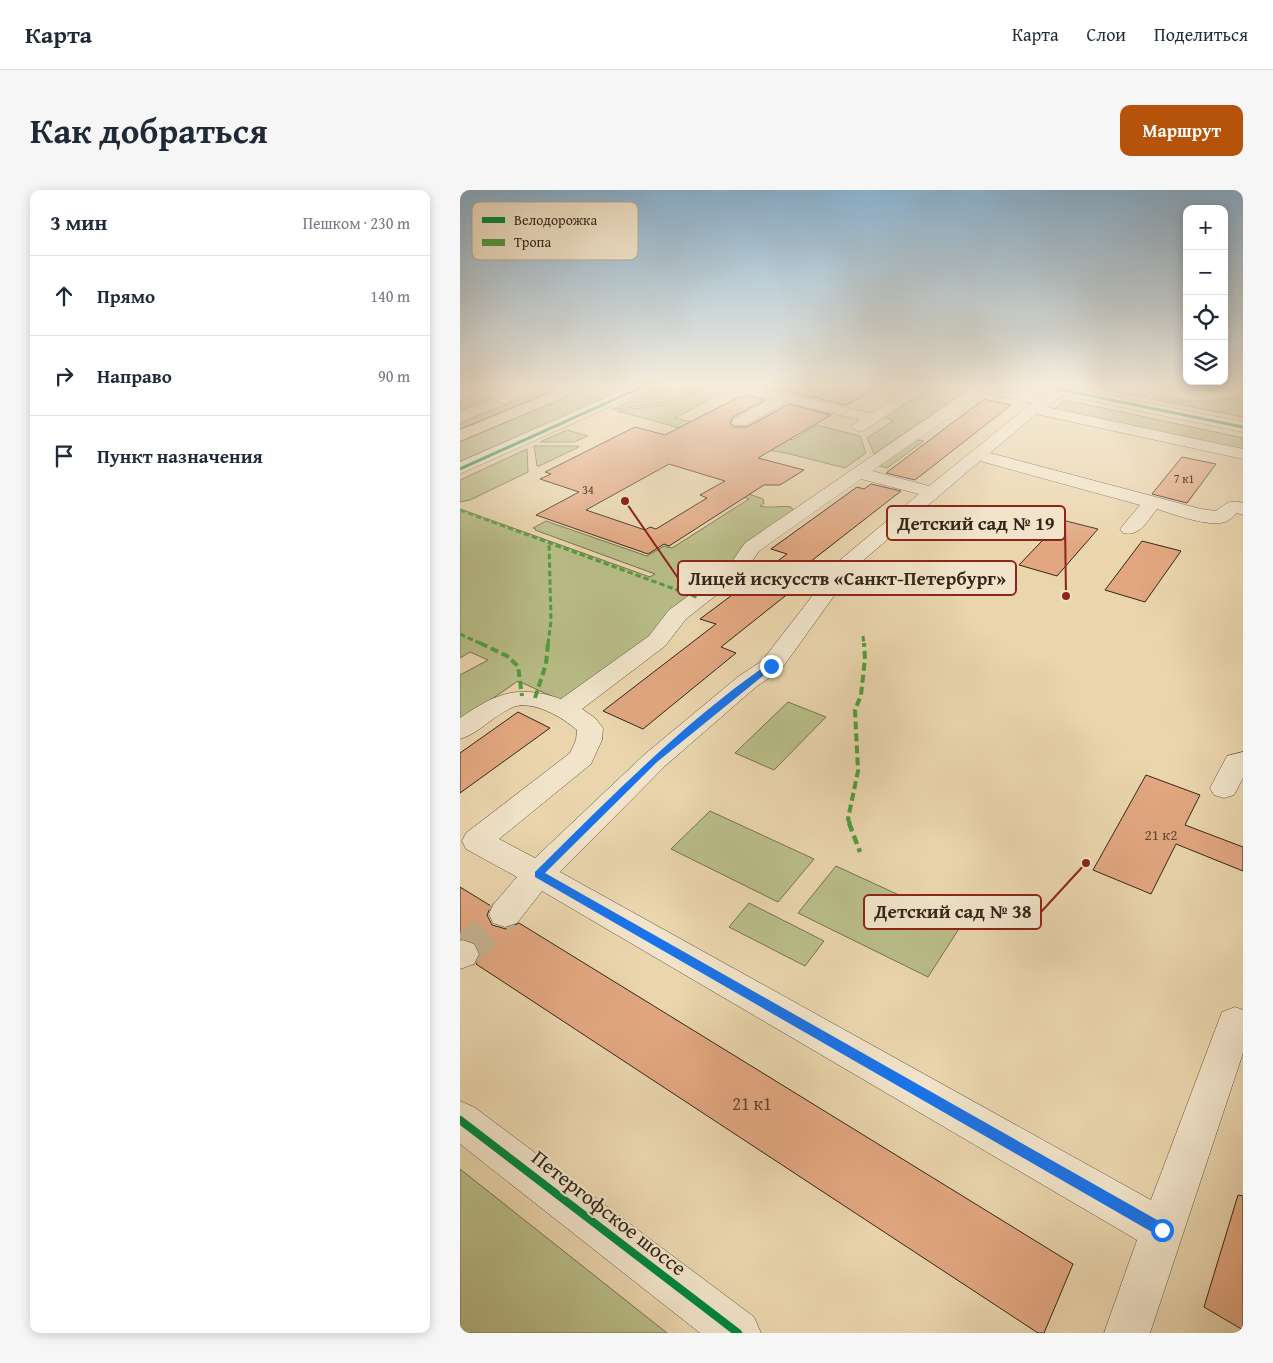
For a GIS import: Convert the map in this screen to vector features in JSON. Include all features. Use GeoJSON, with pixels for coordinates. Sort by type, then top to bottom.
{"type":"FeatureCollection","features":[{"type":"Feature","properties":{"kind":"street"},"geometry":{"type":"LineString","coordinates":[[460,469],[524,440]]}},
{"type":"Feature","properties":{"kind":"street"},"geometry":{"type":"LineString","coordinates":[[563,710],[657,641],[678,615],[736,570],[752,547],[903,440]]}},
{"type":"Feature","properties":{"kind":"street"},"geometry":{"type":"LineString","coordinates":[[505,914],[538,874],[655,760],[748,681],[771,666],[847,564],[995,440]]}},
{"type":"Feature","properties":{"kind":"street"},"geometry":{"type":"LineString","coordinates":[[1197,440],[1243,454]]}},
{"type":"Feature","properties":{"kind":"street"},"geometry":{"type":"LineString","coordinates":[[978,455],[1200,515],[1220,517],[1240,503]]}},
{"type":"Feature","properties":{"kind":"street"},"geometry":{"type":"LineString","coordinates":[[857,473],[932,492]]}},
{"type":"Feature","properties":{"kind":"street"},"geometry":{"type":"LineString","coordinates":[[1130,529],[1152,503]]}},
{"type":"Feature","properties":{"kind":"street"},"geometry":{"type":"LineString","coordinates":[[460,730],[497,705],[522,696],[535,698],[580,717],[590,728],[589,740],[581,758],[477,841],[1162,1230]]}},
{"type":"Feature","properties":{"kind":"street"},"geometry":{"type":"LineString","coordinates":[[1224,788],[1237,763],[1243,761]]}},
{"type":"Feature","properties":{"kind":"street"},"geometry":{"type":"LineString","coordinates":[[1127,1333],[1236,1023],[1243,1026]]}},
{"type":"Feature","properties":{"kind":"street","name":"Петергофское шоссе"},"geometry":{"type":"LineString","coordinates":[[460,1120],[738,1333]]}},
{"type":"Feature","properties":{"kind":"green space"},"geometry":{"type":"Polygon","coordinates":[[[464,440],[513,440],[460,464],[460,442],[464,440]]]}},
{"type":"Feature","properties":{"kind":"green space"},"geometry":{"type":"Polygon","coordinates":[[[544,440],[578,440],[574,442],[540,442],[544,440]]]}},
{"type":"Feature","properties":{"kind":"green space"},"geometry":{"type":"Polygon","coordinates":[[[724,440],[862,440],[866,453],[845,468],[786,453],[724,440]]]}},
{"type":"Feature","properties":{"kind":"green space"},"geometry":{"type":"Polygon","coordinates":[[[868,440],[894,440],[874,454],[868,440]]]}},
{"type":"Feature","properties":{"kind":"green space"},"geometry":{"type":"Polygon","coordinates":[[[910,440],[924,441],[887,468],[876,465],[910,440]]]}},
{"type":"Feature","properties":{"kind":"green space"},"geometry":{"type":"Polygon","coordinates":[[[1189,440],[1243,440],[1243,452],[1189,440]]]}},
{"type":"Feature","properties":{"kind":"green space"},"geometry":{"type":"Polygon","coordinates":[[[534,446],[577,446],[579,447],[537,466],[534,446]]]}},
{"type":"Feature","properties":{"kind":"green space"},"geometry":{"type":"Polygon","coordinates":[[[527,449],[528,472],[470,500],[460,502],[460,480],[527,449]]]}},
{"type":"Feature","properties":{"kind":"green space"},"geometry":{"type":"Polygon","coordinates":[[[735,489],[763,499],[764,503],[760,506],[791,507],[794,511],[665,626],[565,702],[518,681],[460,721],[460,675],[488,660],[470,652],[460,658],[460,509],[650,577],[655,574],[533,528],[546,521],[647,556],[664,546],[672,548],[749,499],[730,493],[735,489]]]}},
{"type":"Feature","properties":{"kind":"green space"},"geometry":{"type":"Polygon","coordinates":[[[788,702],[826,717],[774,770],[735,753],[788,702]]]}},
{"type":"Feature","properties":{"kind":"green space"},"geometry":{"type":"Polygon","coordinates":[[[710,811],[814,859],[778,902],[671,849],[710,811]]]}},
{"type":"Feature","properties":{"kind":"green space"},"geometry":{"type":"Polygon","coordinates":[[[836,866],[962,924],[928,977],[798,913],[836,866]]]}},
{"type":"Feature","properties":{"kind":"green space"},"geometry":{"type":"Polygon","coordinates":[[[749,903],[824,941],[805,966],[729,927],[749,903]]]}},
{"type":"Feature","properties":{"kind":"green space"},"geometry":{"type":"Polygon","coordinates":[[[460,1169],[667,1333],[460,1333],[460,1169]]]}},
{"type":"Feature","properties":{"kind":"building"},"geometry":{"type":"Polygon","coordinates":[[[608,440],[788,440],[758,458],[804,470],[780,485],[764,485],[669,546],[664,544],[648,554],[536,515],[579,492],[540,479],[551,474],[545,472],[608,440]],[[669,464],[586,510],[645,530],[650,527],[656,529],[707,498],[700,495],[725,481],[669,464]]]}},
{"type":"Feature","properties":{"kind":"building"},"geometry":{"type":"Polygon","coordinates":[[[929,440],[966,440],[915,480],[886,473],[929,440]]]}},
{"type":"Feature","properties":{"kind":"building"},"geometry":{"type":"Polygon","coordinates":[[[1182,457],[1216,464],[1187,503],[1152,494],[1182,457]]]}},
{"type":"Feature","properties":{"kind":"building"},"geometry":{"type":"Polygon","coordinates":[[[871,484],[901,491],[792,576],[804,581],[721,647],[736,653],[643,729],[603,711],[716,624],[700,619],[787,554],[771,549],[857,487],[864,489],[871,484]]]}},
{"type":"Feature","properties":{"kind":"building"},"geometry":{"type":"Polygon","coordinates":[[[1062,520],[1098,529],[1057,576],[1019,565],[1062,520]]]}},
{"type":"Feature","properties":{"kind":"building"},"geometry":{"type":"Polygon","coordinates":[[[1142,541],[1181,551],[1145,602],[1105,590],[1142,541]]]}},
{"type":"Feature","properties":{"kind":"building"},"geometry":{"type":"Polygon","coordinates":[[[518,712],[550,728],[460,793],[460,753],[518,712]]]}},
{"type":"Feature","properties":{"kind":"building"},"geometry":{"type":"Polygon","coordinates":[[[1146,775],[1200,795],[1185,825],[1243,847],[1243,871],[1176,844],[1151,894],[1093,870],[1146,775]]]}},
{"type":"Feature","properties":{"kind":"building"},"geometry":{"type":"Polygon","coordinates":[[[460,887],[491,906],[487,915],[492,925],[506,929],[519,923],[1073,1264],[1044,1333],[1038,1333],[476,964],[481,953],[476,943],[460,939],[460,887]]]}},
{"type":"Feature","properties":{"kind":"building"},"geometry":{"type":"Polygon","coordinates":[[[1238,1195],[1243,1196],[1243,1330],[1204,1307],[1238,1195]]]}},
{"type":"Feature","properties":{"kind":"tunnel"},"geometry":{"type":"LineString","coordinates":[[462,954],[505,914]]}},
{"type":"Feature","properties":{"kind":"marked path"},"geometry":{"type":"LineString","coordinates":[[460,510],[699,598]]}},
{"type":"Feature","properties":{"kind":"marked path"},"geometry":{"type":"LineString","coordinates":[[535,698],[546,664],[551,621],[549,543]]}},
{"type":"Feature","properties":{"kind":"marked path"},"geometry":{"type":"LineString","coordinates":[[460,634],[507,656],[518,666],[522,696]]}},
{"type":"Feature","properties":{"kind":"marked path"},"geometry":{"type":"LineString","coordinates":[[860,852],[848,819],[858,771],[855,710],[861,695],[865,659],[863,636]]}},
{"type":"Feature","properties":{"kind":"cycle path"},"geometry":{"type":"LineString","coordinates":[[460,469],[524,440]]}},
{"type":"Feature","properties":{"kind":"cycle path"},"geometry":{"type":"LineString","coordinates":[[460,1120],[738,1333]]}},
{"type":"Feature","properties":{"kind":"place","name":"Лицей искусств «Санкт-Петербург»"},"geometry":{"type":"Point","coordinates":[625,501]}},
{"type":"Feature","properties":{"kind":"place","name":"Детский сад № 19"},"geometry":{"type":"Point","coordinates":[1066,596]}},
{"type":"Feature","properties":{"kind":"place","name":"Детский сад № 38"},"geometry":{"type":"Point","coordinates":[1086,863]}},
{"type":"Feature","properties":{"kind":"route"},"geometry":{"type":"LineString","coordinates":[[771,666],[748,681],[655,760],[538,874],[1162,1230]]}}]}
